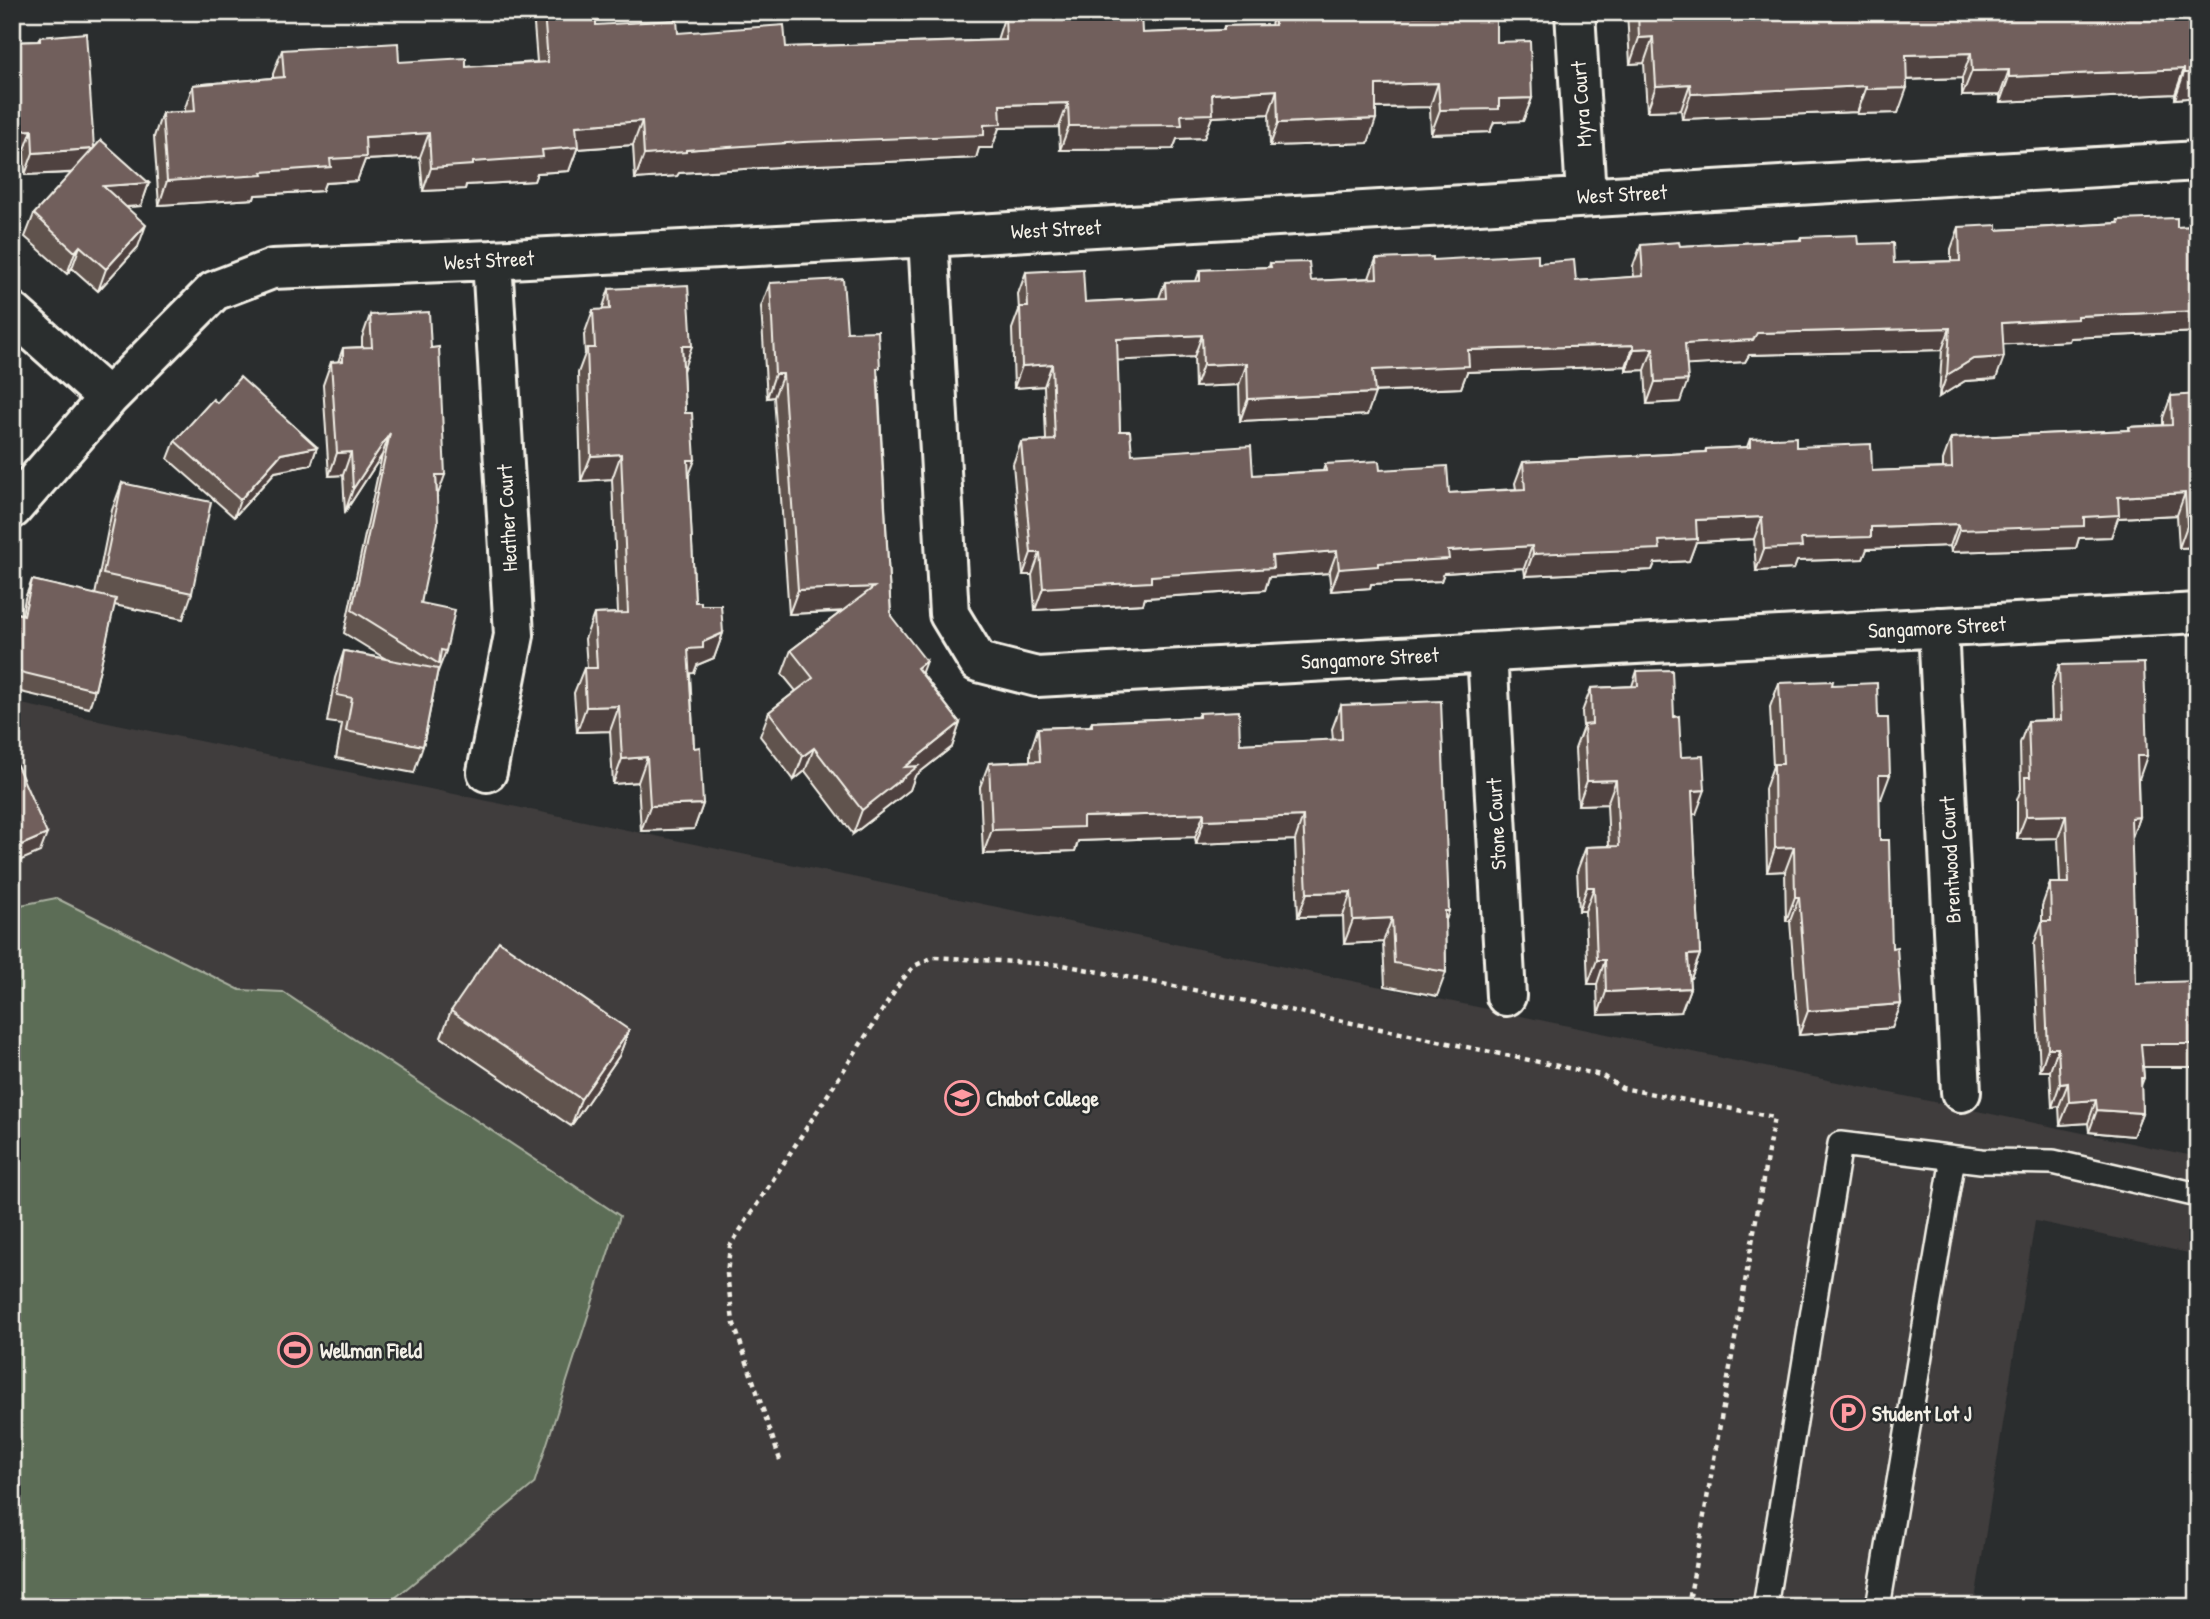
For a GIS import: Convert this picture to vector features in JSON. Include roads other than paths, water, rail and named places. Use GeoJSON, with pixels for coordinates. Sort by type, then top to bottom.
{"type":"FeatureCollection","features":[{"type":"Feature","properties":{"kind":"street","name":"Myra Court"},"geometry":{"type":"LineString","coordinates":[[1575,12],[1586,196]]}},
{"type":"Feature","properties":{"kind":"street","name":"West Street"},"geometry":{"type":"LineString","coordinates":[[12,509],[108,398],[214,291],[272,269],[492,261],[929,237],[2198,161]]}},
{"type":"Feature","properties":{"kind":"street","name":"Sangamore Street"},"geometry":{"type":"LineString","coordinates":[[929,237],[949,614],[978,662],[1037,677],[2198,614]]}},
{"type":"Feature","properties":{"kind":"street","name":"Heather Court"},"geometry":{"type":"LineString","coordinates":[[487,772],[514,635],[492,261]]}},
{"type":"Feature","properties":{"kind":"street"},"geometry":{"type":"LineString","coordinates":[[12,312],[108,398]]}},
{"type":"Feature","properties":{"kind":"street","name":"Brentwood Court"},"geometry":{"type":"LineString","coordinates":[[1938,627],[1961,1093]]}},
{"type":"Feature","properties":{"kind":"street","name":"Stone Court"},"geometry":{"type":"LineString","coordinates":[[1487,652],[1506,996]]}},
{"type":"Feature","properties":{"kind":"lane"},"geometry":{"type":"LineString","coordinates":[[1765,1607],[1840,1144],[1981,1161],[2053,1162],[2198,1195]]}},
{"type":"Feature","properties":{"kind":"lane"},"geometry":{"type":"LineString","coordinates":[[1878,1607],[1953,1158]]}},
{"type":"Feature","properties":{"kind":"place","name":"Chabot College"},"geometry":{"type":"Point","coordinates":[962,1098]}},
{"type":"Feature","properties":{"kind":"place","name":"Wellman Field"},"geometry":{"type":"Point","coordinates":[295,1350]}},
{"type":"Feature","properties":{"kind":"place","name":"Student Lot J"},"geometry":{"type":"Point","coordinates":[1848,1413]}}]}
